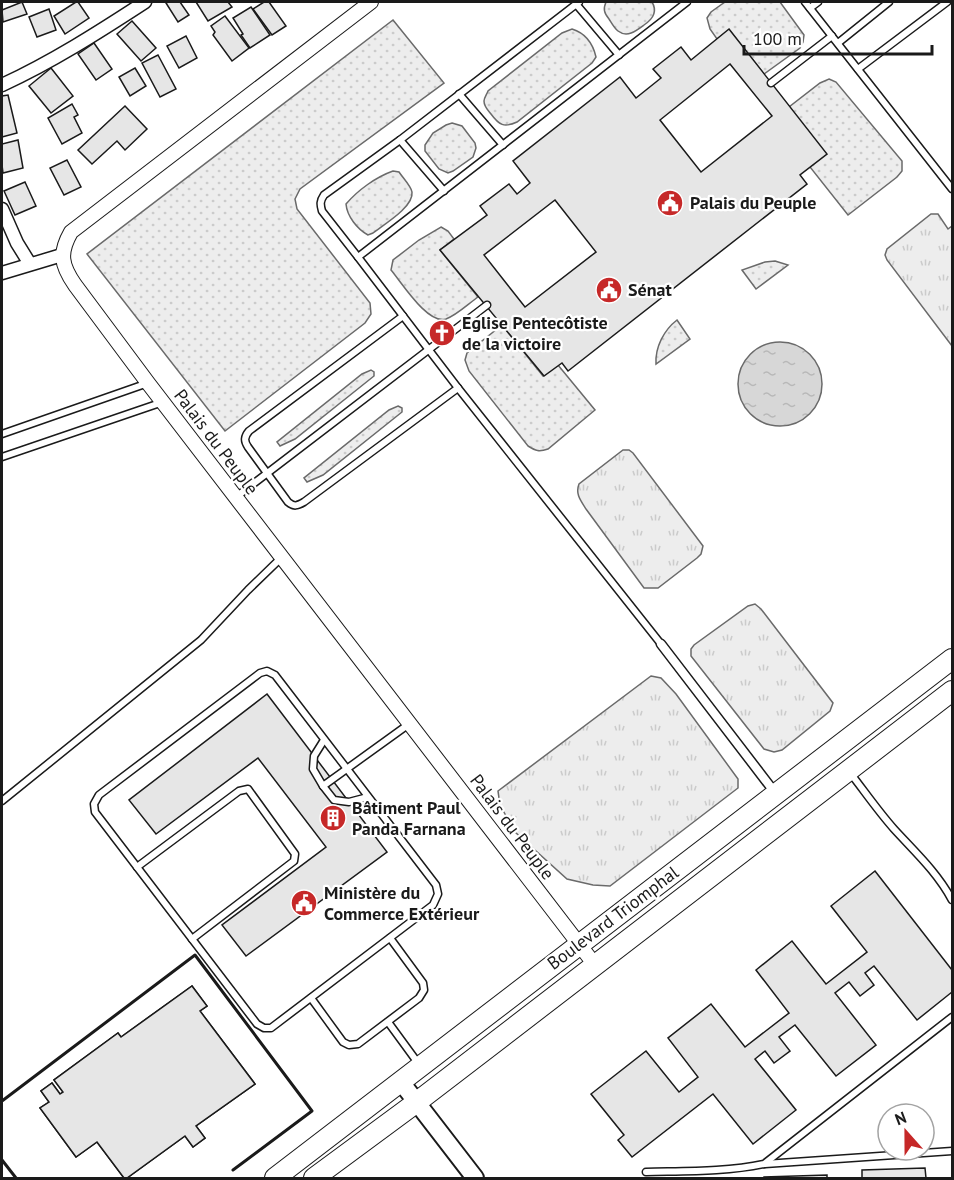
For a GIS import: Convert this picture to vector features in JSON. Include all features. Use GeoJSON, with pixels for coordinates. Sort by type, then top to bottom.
{"type":"FeatureCollection","features":[{"type":"Feature","properties":{"kind":"highway","name":"Boulevard Triomphal"},"geometry":{"type":"LineString","coordinates":[[275,1179],[952,659]]}},
{"type":"Feature","properties":{"kind":"highway","name":"Boulevard Triomphal"},"geometry":{"type":"LineString","coordinates":[[314,1179],[952,691]]}},
{"type":"Feature","properties":{"kind":"main road"},"geometry":{"type":"LineString","coordinates":[[401,1082],[475,1179]]}},
{"type":"Feature","properties":{"kind":"street"},"geometry":{"type":"LineString","coordinates":[[2,85],[51,60],[145,2]]}},
{"type":"Feature","properties":{"kind":"street"},"geometry":{"type":"LineString","coordinates":[[2,273],[62,255],[70,232],[371,2]]}},
{"type":"Feature","properties":{"kind":"street"},"geometry":{"type":"LineString","coordinates":[[2,209],[17,243],[30,264]]}},
{"type":"Feature","properties":{"kind":"street","name":"Palais du Peuple"},"geometry":{"type":"LineString","coordinates":[[62,255],[69,276],[148,383],[595,965]]}},
{"type":"Feature","properties":{"kind":"street"},"geometry":{"type":"LineString","coordinates":[[661,644],[776,794]]}},
{"type":"Feature","properties":{"kind":"lane"},"geometry":{"type":"LineString","coordinates":[[805,2],[952,189]]}},
{"type":"Feature","properties":{"kind":"lane"},"geometry":{"type":"LineString","coordinates":[[810,8],[819,2]]}},
{"type":"Feature","properties":{"kind":"lane"},"geometry":{"type":"LineString","coordinates":[[838,43],[889,2]]}},
{"type":"Feature","properties":{"kind":"lane"},"geometry":{"type":"LineString","coordinates":[[858,69],[947,2]]}},
{"type":"Feature","properties":{"kind":"lane"},"geometry":{"type":"LineString","coordinates":[[619,55],[577,3],[400,140],[324,195],[320,206],[458,388],[661,644]]}},
{"type":"Feature","properties":{"kind":"lane"},"geometry":{"type":"LineString","coordinates":[[358,257],[503,146],[683,3]]}},
{"type":"Feature","properties":{"kind":"lane"},"geometry":{"type":"LineString","coordinates":[[771,83],[832,36]]}},
{"type":"Feature","properties":{"kind":"lane"},"geometry":{"type":"LineString","coordinates":[[459,94],[503,146]]}},
{"type":"Feature","properties":{"kind":"lane"},"geometry":{"type":"LineString","coordinates":[[400,140],[444,191]]}},
{"type":"Feature","properties":{"kind":"lane"},"geometry":{"type":"LineString","coordinates":[[235,497],[487,305]]}},
{"type":"Feature","properties":{"kind":"lane"},"geometry":{"type":"LineString","coordinates":[[403,316],[249,431],[245,437],[244,442],[288,502],[297,506],[304,502],[458,388]]}},
{"type":"Feature","properties":{"kind":"lane"},"geometry":{"type":"LineString","coordinates":[[2,434],[148,383]]}},
{"type":"Feature","properties":{"kind":"lane"},"geometry":{"type":"LineString","coordinates":[[2,457],[163,402]]}},
{"type":"Feature","properties":{"kind":"lane"},"geometry":{"type":"LineString","coordinates":[[2,801],[201,640],[282,558]]}},
{"type":"Feature","properties":{"kind":"lane"},"geometry":{"type":"LineString","coordinates":[[267,671],[275,675],[324,740],[436,885],[438,894],[433,905],[271,1028],[264,1028],[257,1024],[95,812],[93,804],[99,795],[260,673],[267,671]]}},
{"type":"Feature","properties":{"kind":"lane"},"geometry":{"type":"LineString","coordinates":[[323,786],[410,724]]}},
{"type":"Feature","properties":{"kind":"lane"},"geometry":{"type":"LineString","coordinates":[[324,740],[314,756],[313,769],[323,786],[334,800],[349,802],[368,797]]}},
{"type":"Feature","properties":{"kind":"lane"},"geometry":{"type":"LineString","coordinates":[[849,771],[893,828],[935,874],[952,900]]}},
{"type":"Feature","properties":{"kind":"lane"},"geometry":{"type":"LineString","coordinates":[[137,867],[239,791],[248,789],[295,854],[294,861],[192,939]]}},
{"type":"Feature","properties":{"kind":"lane"},"geometry":{"type":"LineString","coordinates":[[311,998],[344,1042],[349,1045],[358,1044],[388,1022],[419,998],[424,990],[423,982],[390,938]]}},
{"type":"Feature","properties":{"kind":"lane"},"geometry":{"type":"LineString","coordinates":[[764,1164],[952,1017]]}},
{"type":"Feature","properties":{"kind":"lane"},"geometry":{"type":"LineString","coordinates":[[388,1022],[420,1066]]}},
{"type":"Feature","properties":{"kind":"lane"},"geometry":{"type":"LineString","coordinates":[[646,1172],[750,1167],[764,1164],[952,1150]]}},
{"type":"Feature","properties":{"kind":"green space"},"geometry":{"type":"Polygon","coordinates":[[[606,2],[652,2],[654,15],[631,33],[621,33],[606,15],[604,9],[606,2]]]}},
{"type":"Feature","properties":{"kind":"green space"},"geometry":{"type":"Polygon","coordinates":[[[725,2],[780,2],[804,35],[800,48],[764,74],[729,30],[717,39],[710,29],[707,18],[711,12],[725,2]]]}},
{"type":"Feature","properties":{"kind":"green space"},"geometry":{"type":"Polygon","coordinates":[[[393,20],[444,83],[300,189],[295,199],[297,209],[370,303],[371,314],[365,323],[225,431],[87,254],[393,20]]]}},
{"type":"Feature","properties":{"kind":"green space"},"geometry":{"type":"Polygon","coordinates":[[[572,29],[581,33],[591,43],[596,57],[592,63],[517,122],[509,125],[499,123],[486,108],[484,100],[488,91],[562,33],[572,29]]]}},
{"type":"Feature","properties":{"kind":"green space"},"geometry":{"type":"Polygon","coordinates":[[[829,79],[836,82],[902,161],[902,171],[897,177],[848,215],[810,167],[789,107],[820,83],[829,79]]]}},
{"type":"Feature","properties":{"kind":"green space"},"geometry":{"type":"Polygon","coordinates":[[[452,123],[462,126],[475,143],[476,148],[473,157],[448,173],[439,169],[425,151],[425,145],[433,133],[452,123]]]}},
{"type":"Feature","properties":{"kind":"green space"},"geometry":{"type":"Polygon","coordinates":[[[393,171],[399,172],[409,185],[412,192],[411,198],[397,215],[368,235],[353,222],[346,204],[368,184],[393,171]]]}},
{"type":"Feature","properties":{"kind":"green space"},"geometry":{"type":"Polygon","coordinates":[[[931,214],[938,214],[948,229],[952,226],[952,346],[885,255],[887,249],[931,214]]]}},
{"type":"Feature","properties":{"kind":"green space"},"geometry":{"type":"Polygon","coordinates":[[[441,227],[448,231],[454,239],[440,250],[478,297],[446,319],[431,316],[424,310],[391,270],[393,260],[441,227]]]}},
{"type":"Feature","properties":{"kind":"green space"},"geometry":{"type":"Polygon","coordinates":[[[775,261],[788,265],[756,289],[742,270],[765,262],[775,261]]]}},
{"type":"Feature","properties":{"kind":"green space"},"geometry":{"type":"Polygon","coordinates":[[[677,320],[690,339],[656,364],[661,339],[677,320]]]}},
{"type":"Feature","properties":{"kind":"green space"},"geometry":{"type":"Polygon","coordinates":[[[502,325],[543,376],[558,365],[595,410],[548,449],[538,450],[528,446],[469,371],[465,360],[467,353],[502,325]]]}},
{"type":"Feature","properties":{"kind":"green space"},"geometry":{"type":"Polygon","coordinates":[[[371,370],[374,376],[295,439],[280,446],[277,442],[362,374],[371,370]]]}},
{"type":"Feature","properties":{"kind":"green space"},"geometry":{"type":"Polygon","coordinates":[[[398,406],[402,408],[402,412],[323,475],[307,482],[304,478],[389,410],[398,406]]]}},
{"type":"Feature","properties":{"kind":"green space"},"geometry":{"type":"Polygon","coordinates":[[[623,450],[633,453],[703,546],[697,558],[658,588],[644,588],[586,509],[578,494],[579,484],[623,450]]]}},
{"type":"Feature","properties":{"kind":"green space"},"geometry":{"type":"Polygon","coordinates":[[[755,604],[833,703],[830,711],[782,750],[774,752],[764,749],[691,656],[691,649],[694,645],[748,606],[755,604]]]}},
{"type":"Feature","properties":{"kind":"green space"},"geometry":{"type":"Polygon","coordinates":[[[651,676],[661,678],[676,694],[738,779],[738,788],[610,886],[567,879],[515,832],[500,805],[498,791],[651,676]]]}},
{"type":"Feature","properties":{"kind":"water"},"geometry":{"type":"Polygon","coordinates":[[[780,342],[803,349],[815,361],[822,384],[815,407],[803,419],[780,426],[757,419],[745,407],[738,384],[745,361],[757,349],[780,342]]]}},
{"type":"Feature","properties":{"kind":"building"},"geometry":{"type":"Polygon","coordinates":[[[22,2],[27,14],[3,22],[2,10],[22,2]]]}},
{"type":"Feature","properties":{"kind":"building"},"geometry":{"type":"Polygon","coordinates":[[[76,2],[89,18],[65,34],[54,16],[76,2]]]}},
{"type":"Feature","properties":{"kind":"building"},"geometry":{"type":"Polygon","coordinates":[[[180,2],[189,15],[178,22],[166,3],[180,2]]]}},
{"type":"Feature","properties":{"kind":"building"},"geometry":{"type":"Polygon","coordinates":[[[196,2],[228,2],[232,7],[208,21],[196,2]]]}},
{"type":"Feature","properties":{"kind":"building"},"geometry":{"type":"Polygon","coordinates":[[[264,2],[269,2],[286,26],[272,35],[253,9],[264,2]]]}},
{"type":"Feature","properties":{"kind":"building"},"geometry":{"type":"Polygon","coordinates":[[[251,7],[270,35],[250,48],[233,18],[251,7]]]}},
{"type":"Feature","properties":{"kind":"building"},"geometry":{"type":"Polygon","coordinates":[[[49,9],[56,30],[37,37],[29,17],[49,9]]]}},
{"type":"Feature","properties":{"kind":"building"},"geometry":{"type":"Polygon","coordinates":[[[225,16],[249,48],[232,61],[213,35],[215,32],[211,26],[225,16]]]}},
{"type":"Feature","properties":{"kind":"building"},"geometry":{"type":"Polygon","coordinates":[[[132,21],[156,48],[141,61],[117,34],[132,21]]]}},
{"type":"Feature","properties":{"kind":"building","name":"Palais du Peuple"},"geometry":{"type":"Polygon","coordinates":[[[729,29],[827,154],[800,175],[807,184],[568,371],[562,363],[544,376],[440,250],[487,215],[480,206],[509,184],[517,194],[530,183],[513,161],[620,77],[636,98],[661,78],[653,69],[681,47],[691,60],[729,29]],[[730,64],[660,120],[701,172],[772,116],[730,64]],[[555,200],[484,255],[525,307],[596,252],[555,200]]]}},
{"type":"Feature","properties":{"kind":"building"},"geometry":{"type":"Polygon","coordinates":[[[186,36],[197,58],[179,68],[167,46],[186,36]]]}},
{"type":"Feature","properties":{"kind":"building"},"geometry":{"type":"Polygon","coordinates":[[[94,43],[112,69],[96,80],[78,54],[94,43]]]}},
{"type":"Feature","properties":{"kind":"building"},"geometry":{"type":"Polygon","coordinates":[[[158,55],[176,89],[160,97],[142,63],[158,55]]]}},
{"type":"Feature","properties":{"kind":"building"},"geometry":{"type":"Polygon","coordinates":[[[51,68],[73,96],[51,113],[29,86],[51,68]]]}},
{"type":"Feature","properties":{"kind":"building"},"geometry":{"type":"Polygon","coordinates":[[[135,68],[146,86],[130,96],[119,77],[135,68]]]}},
{"type":"Feature","properties":{"kind":"building"},"geometry":{"type":"Polygon","coordinates":[[[8,95],[17,133],[2,137],[2,96],[8,95]]]}},
{"type":"Feature","properties":{"kind":"building"},"geometry":{"type":"Polygon","coordinates":[[[72,104],[78,115],[74,117],[82,133],[62,144],[48,118],[72,104]]]}},
{"type":"Feature","properties":{"kind":"building"},"geometry":{"type":"Polygon","coordinates":[[[125,106],[147,129],[125,150],[117,141],[92,164],[78,150],[125,106]]]}},
{"type":"Feature","properties":{"kind":"building"},"geometry":{"type":"Polygon","coordinates":[[[18,140],[23,168],[3,173],[2,144],[18,140]]]}},
{"type":"Feature","properties":{"kind":"building"},"geometry":{"type":"Polygon","coordinates":[[[67,160],[81,187],[64,195],[50,168],[67,160]]]}},
{"type":"Feature","properties":{"kind":"building"},"geometry":{"type":"Polygon","coordinates":[[[25,182],[36,206],[15,215],[4,191],[25,182]]]}},
{"type":"Feature","properties":{"kind":"building","name":"Bâtiment Paul Panda Farnana"},"geometry":{"type":"Polygon","coordinates":[[[267,694],[387,852],[246,956],[222,925],[326,847],[258,758],[156,834],[129,800],[267,694]]]}},
{"type":"Feature","properties":{"kind":"building"},"geometry":{"type":"Polygon","coordinates":[[[875,871],[952,970],[952,992],[917,1020],[874,966],[865,973],[874,985],[860,996],[849,982],[835,993],[876,1045],[836,1076],[795,1025],[779,1037],[790,1051],[774,1063],[765,1051],[755,1059],[796,1110],[753,1144],[713,1094],[632,1157],[618,1140],[624,1135],[591,1094],[646,1051],[679,1092],[698,1077],[668,1038],[711,1004],[745,1047],[789,1013],[756,970],[792,941],[826,984],[867,952],[831,906],[875,871]]]}},
{"type":"Feature","properties":{"kind":"building"},"geometry":{"type":"Polygon","coordinates":[[[192,986],[207,1006],[200,1011],[255,1084],[196,1126],[205,1138],[193,1147],[185,1136],[124,1178],[97,1142],[76,1157],[40,1108],[49,1102],[41,1091],[52,1083],[60,1094],[63,1092],[54,1080],[118,1033],[121,1037],[192,986]],[[218,1050],[185,1075],[171,1057],[137,1081],[151,1100],[105,1133],[127,1166],[179,1128],[145,1082],[157,1073],[191,1119],[242,1081],[218,1050]],[[116,1057],[72,1089],[87,1109],[131,1078],[116,1057]]]}},
{"type":"Feature","properties":{"kind":"building"},"geometry":{"type":"Polygon","coordinates":[[[192,986],[207,1006],[200,1011],[255,1084],[196,1126],[205,1138],[193,1147],[185,1136],[127,1178],[124,1178],[97,1142],[76,1157],[40,1108],[49,1102],[41,1091],[52,1083],[60,1094],[63,1092],[54,1080],[118,1033],[121,1037],[192,986]]]}},
{"type":"Feature","properties":{"kind":"building"},"geometry":{"type":"Polygon","coordinates":[[[925,1168],[926,1178],[862,1178],[862,1170],[925,1168]]]}},
{"type":"Feature","properties":{"kind":"building"},"geometry":{"type":"Polygon","coordinates":[[[827,1175],[827,1178],[764,1178],[764,1177],[827,1175]]]}},
{"type":"Feature","properties":{"kind":"wall"},"geometry":{"type":"LineString","coordinates":[[2,1101],[195,955],[312,1111],[233,1170]]}},
{"type":"Feature","properties":{"kind":"wall"},"geometry":{"type":"LineString","coordinates":[[2,1160],[16,1178]]}},
{"type":"Feature","properties":{"kind":"place","name":"Palais du Peuple"},"geometry":{"type":"Point","coordinates":[670,203]}},
{"type":"Feature","properties":{"kind":"place","name":"Sénat"},"geometry":{"type":"Point","coordinates":[609,290]}},
{"type":"Feature","properties":{"kind":"place","name":"Eglise Pentecôtiste de la victoire"},"geometry":{"type":"Point","coordinates":[442,333]}},
{"type":"Feature","properties":{"kind":"place","name":"Bâtiment Paul Panda Farnana"},"geometry":{"type":"Point","coordinates":[333,818]}},
{"type":"Feature","properties":{"kind":"place","name":"Ministère du Commerce Extérieur"},"geometry":{"type":"Point","coordinates":[304,903]}}]}
